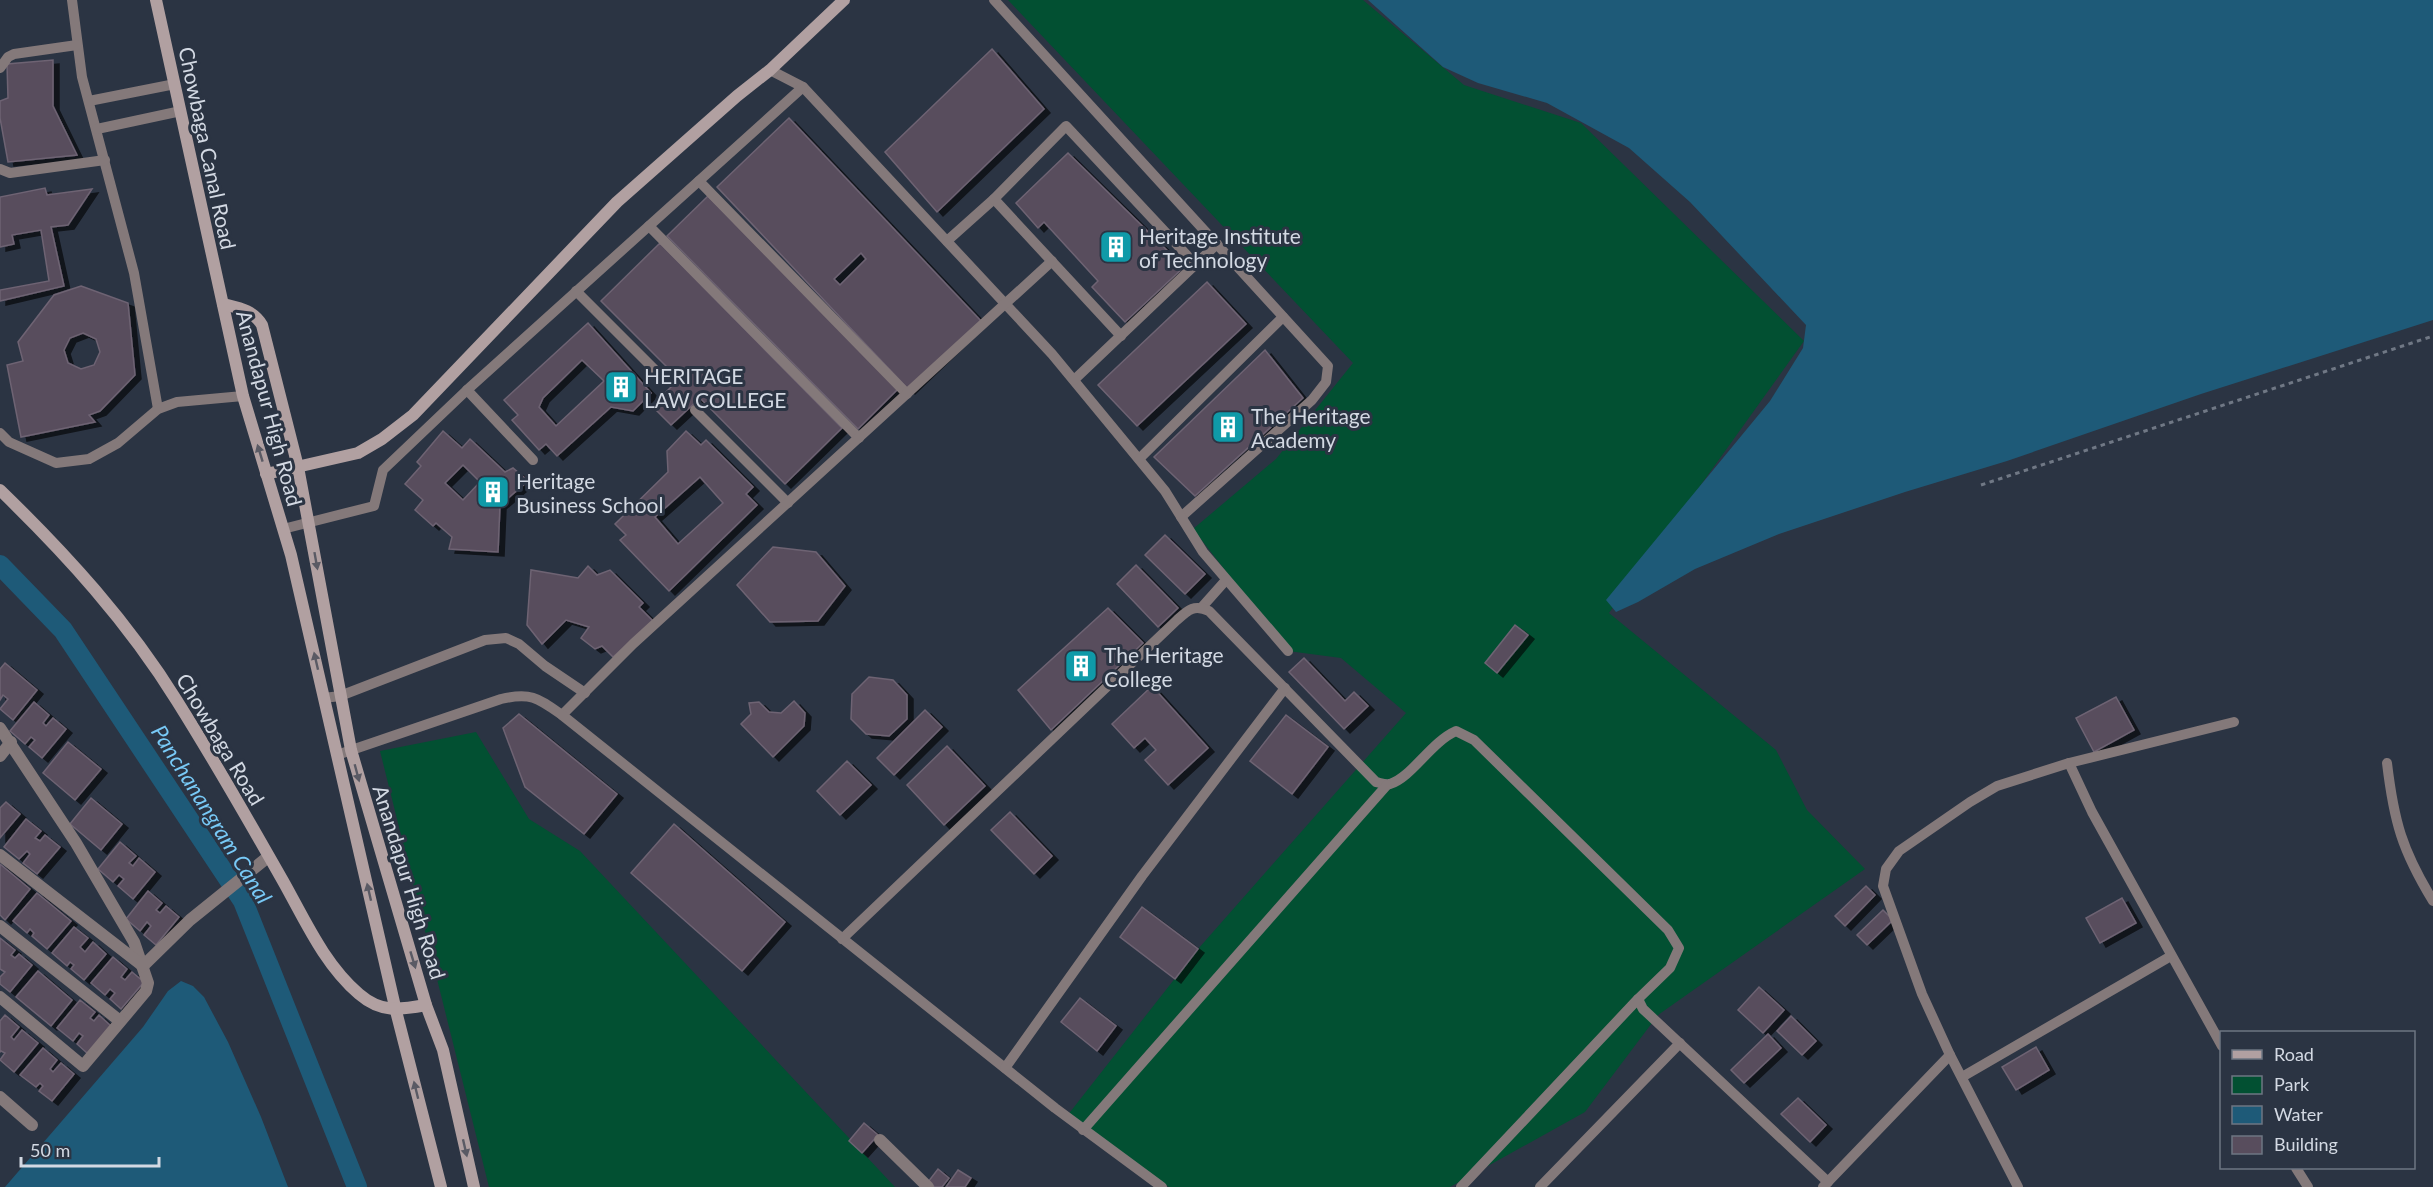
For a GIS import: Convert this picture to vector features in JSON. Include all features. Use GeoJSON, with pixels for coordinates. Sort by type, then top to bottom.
{"type":"FeatureCollection","features":[{"type":"Feature","properties":{"kind":"main road","name":"Chowbaga Canal Road"},"geometry":{"type":"LineString","coordinates":[[156,0],[223,304]]}},
{"type":"Feature","properties":{"kind":"main road"},"geometry":{"type":"LineString","coordinates":[[266,474],[358,453],[382,439],[413,415],[617,202],[770,70],[844,0]]}},
{"type":"Feature","properties":{"kind":"main road","name":"Anandapur High Road"},"geometry":{"type":"LineString","coordinates":[[441,1187],[396,1011],[291,555],[266,474],[237,397],[223,304],[249,311],[257,316],[262,325],[309,523],[351,750],[426,1005],[443,1050],[474,1187]]}},
{"type":"Feature","properties":{"kind":"main road","name":"Chowbaga Road"},"geometry":{"type":"LineString","coordinates":[[0,490],[42,531],[100,594],[143,648],[268,857],[312,936],[335,968],[359,994],[378,1006],[396,1011]]}},
{"type":"Feature","properties":{"kind":"main road"},"geometry":{"type":"LineString","coordinates":[[396,1011],[426,1005]]}},
{"type":"Feature","properties":{"kind":"street"},"geometry":{"type":"LineString","coordinates":[[0,729],[76,843],[134,942],[148,983],[146,991],[83,1066],[0,996]]}},
{"type":"Feature","properties":{"kind":"street"},"geometry":{"type":"LineString","coordinates":[[0,756],[10,742]]}},
{"type":"Feature","properties":{"kind":"street"},"geometry":{"type":"LineString","coordinates":[[0,855],[143,966]]}},
{"type":"Feature","properties":{"kind":"street"},"geometry":{"type":"LineString","coordinates":[[143,966],[190,920],[268,857]]}},
{"type":"Feature","properties":{"kind":"street"},"geometry":{"type":"LineString","coordinates":[[0,926],[120,1022]]}},
{"type":"Feature","properties":{"kind":"street"},"geometry":{"type":"LineString","coordinates":[[0,1097],[32,1125]]}},
{"type":"Feature","properties":{"kind":"street"},"geometry":{"type":"LineString","coordinates":[[880,1140],[928,1187]]}},
{"type":"Feature","properties":{"kind":"lane"},"geometry":{"type":"LineString","coordinates":[[72,0],[77,45],[89,101],[134,273],[158,410]]}},
{"type":"Feature","properties":{"kind":"lane"},"geometry":{"type":"LineString","coordinates":[[994,0],[1328,366],[1326,382],[1312,400],[1181,517]]}},
{"type":"Feature","properties":{"kind":"lane"},"geometry":{"type":"LineString","coordinates":[[0,68],[8,57],[14,54],[77,45]]}},
{"type":"Feature","properties":{"kind":"lane"},"geometry":{"type":"LineString","coordinates":[[770,70],[803,87],[1074,380],[1166,491],[1203,552],[1288,651]]}},
{"type":"Feature","properties":{"kind":"lane"},"geometry":{"type":"LineString","coordinates":[[89,101],[175,84]]}},
{"type":"Feature","properties":{"kind":"lane"},"geometry":{"type":"LineString","coordinates":[[283,529],[374,506],[383,470],[467,390],[803,87]]}},
{"type":"Feature","properties":{"kind":"lane"},"geometry":{"type":"LineString","coordinates":[[97,129],[180,111]]}},
{"type":"Feature","properties":{"kind":"lane"},"geometry":{"type":"LineString","coordinates":[[946,242],[994,199],[1066,126],[1196,265]]}},
{"type":"Feature","properties":{"kind":"lane"},"geometry":{"type":"LineString","coordinates":[[0,169],[10,173],[105,160]]}},
{"type":"Feature","properties":{"kind":"lane"},"geometry":{"type":"LineString","coordinates":[[699,181],[907,394]]}},
{"type":"Feature","properties":{"kind":"lane"},"geometry":{"type":"LineString","coordinates":[[994,199],[1121,336]]}},
{"type":"Feature","properties":{"kind":"lane"},"geometry":{"type":"LineString","coordinates":[[649,226],[859,438]]}},
{"type":"Feature","properties":{"kind":"lane"},"geometry":{"type":"LineString","coordinates":[[1074,380],[1217,244]]}},
{"type":"Feature","properties":{"kind":"lane"},"geometry":{"type":"LineString","coordinates":[[562,715],[633,644],[1052,261]]}},
{"type":"Feature","properties":{"kind":"lane"},"geometry":{"type":"LineString","coordinates":[[576,291],[667,382]]}},
{"type":"Feature","properties":{"kind":"lane"},"geometry":{"type":"LineString","coordinates":[[1139,459],[1283,316]]}},
{"type":"Feature","properties":{"kind":"lane"},"geometry":{"type":"LineString","coordinates":[[467,390],[533,460]]}},
{"type":"Feature","properties":{"kind":"lane"},"geometry":{"type":"LineString","coordinates":[[0,433],[9,442],[56,463],[89,459],[118,443],[158,410],[177,402],[237,397]]}},
{"type":"Feature","properties":{"kind":"lane"},"geometry":{"type":"LineString","coordinates":[[695,410],[788,503]]}},
{"type":"Feature","properties":{"kind":"lane"},"geometry":{"type":"LineString","coordinates":[[1202,607],[1226,580]]}},
{"type":"Feature","properties":{"kind":"lane"},"geometry":{"type":"LineString","coordinates":[[842,939],[1192,607],[1202,607],[1209,611],[1376,782],[1387,785]]}},
{"type":"Feature","properties":{"kind":"lane"},"geometry":{"type":"LineString","coordinates":[[324,698],[340,696],[485,640],[497,638],[506,638],[519,644],[544,666],[585,693]]}},
{"type":"Feature","properties":{"kind":"lane"},"geometry":{"type":"LineString","coordinates":[[1005,1068],[1142,876],[1285,688]]}},
{"type":"Feature","properties":{"kind":"lane"},"geometry":{"type":"LineString","coordinates":[[337,755],[518,695],[533,696],[562,715],[1083,1130],[1162,1187]]}},
{"type":"Feature","properties":{"kind":"lane"},"geometry":{"type":"LineString","coordinates":[[2018,1187],[1950,1055],[1922,994],[1883,886],[1886,869],[1899,852],[1970,802],[1997,786],[2069,763],[2234,722]]}},
{"type":"Feature","properties":{"kind":"lane"},"geometry":{"type":"LineString","coordinates":[[1083,1130],[1387,785],[1400,779],[1443,737],[1456,731],[1474,740],[1668,930],[1679,948],[1670,968],[1461,1187]]}},
{"type":"Feature","properties":{"kind":"lane"},"geometry":{"type":"LineString","coordinates":[[2069,763],[2092,812],[2220,1042]]}},
{"type":"Feature","properties":{"kind":"lane"},"geometry":{"type":"LineString","coordinates":[[2387,763],[2398,831],[2406,852],[2433,901]]}},
{"type":"Feature","properties":{"kind":"lane"},"geometry":{"type":"LineString","coordinates":[[1962,1077],[2171,956]]}},
{"type":"Feature","properties":{"kind":"lane"},"geometry":{"type":"LineString","coordinates":[[1638,999],[1643,1009],[1826,1184],[1950,1055]]}},
{"type":"Feature","properties":{"kind":"lane"},"geometry":{"type":"LineString","coordinates":[[1540,1187],[1680,1043]]}},
{"type":"Feature","properties":{"kind":"lane"},"geometry":{"type":"LineString","coordinates":[[2297,1169],[2308,1187]]}},
{"type":"Feature","properties":{"kind":"path"},"geometry":{"type":"LineString","coordinates":[[1981,485],[2433,336]]}},
{"type":"Feature","properties":{"kind":"green space"},"geometry":{"type":"Polygon","coordinates":[[[1008,0],[1363,0],[1464,85],[1581,123],[1804,341],[1609,613],[1776,750],[1807,810],[1865,869],[1658,1015],[1585,1112],[1450,1187],[1169,1187],[1067,1116],[1198,949],[1406,713],[1341,658],[1288,651],[1193,529],[1276,459],[1353,363],[1008,0]]]}},
{"type":"Feature","properties":{"kind":"green space"},"geometry":{"type":"Polygon","coordinates":[[[476,732],[529,819],[580,851],[895,1187],[489,1187],[380,751],[476,732]]]}},
{"type":"Feature","properties":{"kind":"water"},"geometry":{"type":"Polygon","coordinates":[[[1368,0],[2433,0],[2433,320],[2201,394],[2007,461],[1779,534],[1695,569],[1616,612],[1606,600],[1770,401],[1803,348],[1806,325],[1690,202],[1629,148],[1547,103],[1478,83],[1443,67],[1368,0]]]}},
{"type":"Feature","properties":{"kind":"water"},"geometry":{"type":"Polygon","coordinates":[[[181,981],[193,986],[204,997],[228,1042],[261,1117],[288,1187],[5,1187],[143,1027],[168,991],[181,981]]]}},
{"type":"Feature","properties":{"kind":"building"},"geometry":{"type":"Polygon","coordinates":[[[992,49],[1044,109],[937,212],[885,152],[992,49]]]}},
{"type":"Feature","properties":{"kind":"building"},"geometry":{"type":"Polygon","coordinates":[[[53,60],[53,106],[77,155],[8,162],[0,118],[0,101],[8,98],[7,64],[53,60]]]}},
{"type":"Feature","properties":{"kind":"building"},"geometry":{"type":"Polygon","coordinates":[[[789,118],[981,321],[909,390],[717,187],[789,118]],[[861,253],[834,279],[840,285],[866,259],[861,253]]]}},
{"type":"Feature","properties":{"kind":"building","name":"Heritage Institute of Technology"},"geometry":{"type":"Polygon","coordinates":[[[1068,153],[1184,267],[1125,322],[1092,287],[1098,281],[1044,222],[1038,228],[1016,203],[1068,153]]]}},
{"type":"Feature","properties":{"kind":"building"},"geometry":{"type":"Polygon","coordinates":[[[45,188],[47,195],[92,189],[68,225],[51,227],[64,286],[0,301],[0,290],[49,281],[41,230],[12,235],[14,244],[0,247],[0,197],[45,188]]]}},
{"type":"Feature","properties":{"kind":"building"},"geometry":{"type":"Polygon","coordinates":[[[708,196],[898,389],[858,429],[667,236],[708,196]]]}},
{"type":"Feature","properties":{"kind":"building"},"geometry":{"type":"Polygon","coordinates":[[[660,243],[842,428],[785,484],[700,398],[671,425],[652,406],[679,379],[601,301],[660,243]]]}},
{"type":"Feature","properties":{"kind":"building"},"geometry":{"type":"Polygon","coordinates":[[[1207,282],[1246,324],[1137,426],[1098,385],[1207,282]]]}},
{"type":"Feature","properties":{"kind":"building"},"geometry":{"type":"Polygon","coordinates":[[[81,286],[128,303],[135,375],[100,411],[89,415],[95,422],[21,437],[7,365],[23,361],[18,342],[54,295],[81,286]],[[83,333],[70,338],[64,350],[68,363],[81,369],[94,365],[100,352],[96,339],[83,333]]]}},
{"type":"Feature","properties":{"kind":"building","name":"HERITAGE LAW COLLEGE"},"geometry":{"type":"Polygon","coordinates":[[[588,323],[651,393],[633,411],[611,407],[557,456],[546,444],[539,450],[512,420],[518,415],[504,400],[588,323]],[[582,360],[543,398],[539,407],[556,426],[604,381],[582,360]]]}},
{"type":"Feature","properties":{"kind":"building","name":"The Heritage Academy"},"geometry":{"type":"Polygon","coordinates":[[[1265,350],[1303,398],[1195,496],[1154,457],[1265,350]]]}},
{"type":"Feature","properties":{"kind":"building","name":"Heritage Business School"},"geometry":{"type":"Polygon","coordinates":[[[443,431],[462,448],[470,439],[505,472],[513,468],[528,481],[500,505],[498,552],[449,549],[452,537],[436,523],[433,526],[415,510],[423,500],[405,484],[421,466],[417,462],[443,431]],[[463,465],[445,483],[463,500],[480,482],[463,465]]]}},
{"type":"Feature","properties":{"kind":"building"},"geometry":{"type":"Polygon","coordinates":[[[686,431],[701,445],[706,440],[753,487],[746,494],[757,505],[669,591],[620,540],[626,535],[615,524],[668,472],[667,451],[686,431]],[[700,477],[655,517],[678,544],[723,503],[700,477]]]}},
{"type":"Feature","properties":{"kind":"building"},"geometry":{"type":"Polygon","coordinates":[[[1165,535],[1205,574],[1185,594],[1145,555],[1165,535]]]}},
{"type":"Feature","properties":{"kind":"building"},"geometry":{"type":"Polygon","coordinates":[[[773,547],[816,552],[845,586],[818,621],[770,622],[737,585],[773,547]]]}},
{"type":"Feature","properties":{"kind":"building"},"geometry":{"type":"Polygon","coordinates":[[[1136,565],[1178,608],[1158,627],[1117,584],[1136,565]]]}},
{"type":"Feature","properties":{"kind":"building"},"geometry":{"type":"Polygon","coordinates":[[[588,566],[597,575],[610,570],[643,603],[639,607],[653,621],[613,657],[602,646],[595,649],[581,638],[589,627],[566,620],[542,644],[527,625],[531,570],[578,578],[588,566]]]}},
{"type":"Feature","properties":{"kind":"building","name":"The Heritage College"},"geometry":{"type":"Polygon","coordinates":[[[1108,608],[1143,643],[1051,730],[1018,690],[1108,608]]]}},
{"type":"Feature","properties":{"kind":"building"},"geometry":{"type":"Polygon","coordinates":[[[1515,625],[1528,635],[1497,673],[1485,663],[1515,625]]]}},
{"type":"Feature","properties":{"kind":"building"},"geometry":{"type":"Polygon","coordinates":[[[1304,658],[1345,701],[1354,692],[1368,706],[1344,729],[1289,672],[1304,658]]]}},
{"type":"Feature","properties":{"kind":"building"},"geometry":{"type":"Polygon","coordinates":[[[5,663],[37,690],[13,720],[0,709],[8,699],[3,695],[0,700],[0,669],[5,663]]]}},
{"type":"Feature","properties":{"kind":"building"},"geometry":{"type":"Polygon","coordinates":[[[869,677],[893,680],[907,695],[907,719],[889,736],[866,734],[851,719],[852,694],[869,677]]]}},
{"type":"Feature","properties":{"kind":"building"},"geometry":{"type":"Polygon","coordinates":[[[1152,686],[1208,748],[1168,785],[1145,760],[1156,750],[1145,738],[1134,748],[1112,724],[1152,686]]]}},
{"type":"Feature","properties":{"kind":"building"},"geometry":{"type":"Polygon","coordinates":[[[2116,697],[2134,730],[2094,752],[2076,718],[2116,697]]]}},
{"type":"Feature","properties":{"kind":"building"},"geometry":{"type":"Polygon","coordinates":[[[794,701],[805,713],[804,726],[773,757],[741,724],[751,714],[749,703],[759,702],[769,712],[781,713],[794,701]]]}},
{"type":"Feature","properties":{"kind":"building"},"geometry":{"type":"Polygon","coordinates":[[[34,702],[49,715],[43,723],[46,726],[53,718],[66,729],[42,758],[29,747],[35,740],[31,737],[25,744],[10,731],[34,702]]]}},
{"type":"Feature","properties":{"kind":"building"},"geometry":{"type":"Polygon","coordinates":[[[925,710],[942,727],[894,775],[877,758],[925,710]]]}},
{"type":"Feature","properties":{"kind":"building"},"geometry":{"type":"Polygon","coordinates":[[[519,714],[617,794],[584,834],[525,787],[503,728],[519,714]]]}},
{"type":"Feature","properties":{"kind":"building"},"geometry":{"type":"Polygon","coordinates":[[[1286,715],[1328,747],[1292,794],[1250,761],[1286,715]]]}},
{"type":"Feature","properties":{"kind":"building"},"geometry":{"type":"Polygon","coordinates":[[[68,742],[101,769],[75,800],[43,773],[68,742]]]}},
{"type":"Feature","properties":{"kind":"building"},"geometry":{"type":"Polygon","coordinates":[[[947,746],[985,786],[944,825],[907,785],[947,746]]]}},
{"type":"Feature","properties":{"kind":"building"},"geometry":{"type":"Polygon","coordinates":[[[847,761],[871,785],[840,815],[817,791],[847,761]]]}},
{"type":"Feature","properties":{"kind":"building"},"geometry":{"type":"Polygon","coordinates":[[[91,798],[122,824],[101,850],[70,824],[91,798]]]}},
{"type":"Feature","properties":{"kind":"building"},"geometry":{"type":"Polygon","coordinates":[[[6,802],[20,814],[0,838],[0,808],[6,802]]]}},
{"type":"Feature","properties":{"kind":"building"},"geometry":{"type":"Polygon","coordinates":[[[1010,812],[1052,856],[1034,874],[991,830],[1010,812]]]}},
{"type":"Feature","properties":{"kind":"building"},"geometry":{"type":"Polygon","coordinates":[[[26,819],[41,831],[35,838],[40,841],[45,835],[60,847],[37,874],[23,863],[30,854],[27,851],[19,859],[4,847],[26,819]]]}},
{"type":"Feature","properties":{"kind":"building"},"geometry":{"type":"Polygon","coordinates":[[[674,824],[785,922],[742,971],[631,873],[674,824]]]}},
{"type":"Feature","properties":{"kind":"building"},"geometry":{"type":"Polygon","coordinates":[[[120,842],[136,856],[129,863],[133,866],[139,858],[155,872],[133,899],[118,886],[124,879],[119,875],[113,882],[98,869],[120,842]]]}},
{"type":"Feature","properties":{"kind":"building"},"geometry":{"type":"Polygon","coordinates":[[[0,864],[30,889],[5,920],[0,915],[0,864]]]}},
{"type":"Feature","properties":{"kind":"building"},"geometry":{"type":"Polygon","coordinates":[[[1866,886],[1875,895],[1845,926],[1835,916],[1866,886]]]}},
{"type":"Feature","properties":{"kind":"building"},"geometry":{"type":"Polygon","coordinates":[[[148,891],[162,903],[156,910],[160,913],[166,906],[179,917],[156,945],[144,935],[151,926],[147,922],[140,931],[126,919],[148,891]]]}},
{"type":"Feature","properties":{"kind":"building"},"geometry":{"type":"Polygon","coordinates":[[[37,893],[71,921],[47,949],[32,936],[34,933],[30,929],[27,933],[13,921],[37,893]]]}},
{"type":"Feature","properties":{"kind":"building"},"geometry":{"type":"Polygon","coordinates":[[[2122,898],[2136,923],[2100,943],[2086,918],[2122,898]]]}},
{"type":"Feature","properties":{"kind":"building"},"geometry":{"type":"Polygon","coordinates":[[[1142,907],[1198,949],[1175,979],[1120,937],[1142,907]]]}},
{"type":"Feature","properties":{"kind":"building"},"geometry":{"type":"Polygon","coordinates":[[[1883,910],[1893,920],[1867,945],[1857,935],[1883,910]]]}},
{"type":"Feature","properties":{"kind":"building"},"geometry":{"type":"Polygon","coordinates":[[[74,927],[88,938],[80,947],[85,952],[93,942],[106,954],[84,980],[71,969],[74,965],[70,962],[67,966],[52,953],[74,927]]]}},
{"type":"Feature","properties":{"kind":"building"},"geometry":{"type":"Polygon","coordinates":[[[0,938],[15,950],[11,955],[15,958],[19,954],[32,965],[10,992],[0,984],[0,977],[5,972],[0,969],[0,938]]]}},
{"type":"Feature","properties":{"kind":"building"},"geometry":{"type":"Polygon","coordinates":[[[113,957],[127,969],[121,977],[125,980],[132,972],[144,982],[121,1009],[110,999],[115,993],[110,989],[105,995],[91,983],[113,957]]]}},
{"type":"Feature","properties":{"kind":"building"},"geometry":{"type":"Polygon","coordinates":[[[38,971],[72,1000],[51,1026],[16,997],[38,971]]]}},
{"type":"Feature","properties":{"kind":"building"},"geometry":{"type":"Polygon","coordinates":[[[1759,987],[1784,1010],[1763,1033],[1738,1010],[1759,987]]]}},
{"type":"Feature","properties":{"kind":"building"},"geometry":{"type":"Polygon","coordinates":[[[1080,998],[1116,1026],[1097,1051],[1061,1022],[1080,998]]]}},
{"type":"Feature","properties":{"kind":"building"},"geometry":{"type":"Polygon","coordinates":[[[80,1000],[95,1012],[90,1018],[94,1021],[99,1015],[111,1026],[88,1054],[77,1044],[83,1036],[79,1033],[73,1041],[57,1028],[80,1000]]]}},
{"type":"Feature","properties":{"kind":"building"},"geometry":{"type":"Polygon","coordinates":[[[5,1015],[19,1027],[11,1037],[14,1040],[22,1030],[38,1043],[14,1072],[0,1060],[5,1053],[0,1052],[0,1021],[5,1015]]]}},
{"type":"Feature","properties":{"kind":"building"},"geometry":{"type":"Polygon","coordinates":[[[1791,1016],[1816,1041],[1802,1055],[1777,1031],[1791,1016]]]}},
{"type":"Feature","properties":{"kind":"building"},"geometry":{"type":"Polygon","coordinates":[[[1768,1034],[1781,1048],[1744,1083],[1731,1070],[1768,1034]]]}},
{"type":"Feature","properties":{"kind":"building"},"geometry":{"type":"Polygon","coordinates":[[[2036,1047],[2049,1070],[2016,1090],[2002,1067],[2036,1047]]]}},
{"type":"Feature","properties":{"kind":"building"},"geometry":{"type":"Polygon","coordinates":[[[43,1048],[57,1060],[50,1069],[53,1072],[61,1063],[74,1074],[52,1101],[39,1091],[43,1086],[40,1083],[36,1087],[20,1075],[43,1048]]]}},
{"type":"Feature","properties":{"kind":"building"},"geometry":{"type":"Polygon","coordinates":[[[1798,1098],[1826,1125],[1810,1142],[1781,1114],[1798,1098]]]}},
{"type":"Feature","properties":{"kind":"building"},"geometry":{"type":"Polygon","coordinates":[[[864,1123],[878,1135],[862,1153],[849,1141],[864,1123]]]}},
{"type":"Feature","properties":{"kind":"building"},"geometry":{"type":"Polygon","coordinates":[[[938,1169],[949,1178],[942,1187],[935,1187],[928,1182],[938,1169]]]}},
{"type":"Feature","properties":{"kind":"building"},"geometry":{"type":"Polygon","coordinates":[[[958,1170],[971,1178],[965,1187],[946,1187],[958,1170]]]}},
{"type":"Feature","properties":{"kind":"waterway","name":"Panchanangram Canal"},"geometry":{"type":"LineString","coordinates":[[0,565],[63,630],[243,901],[357,1187]]}},
{"type":"Feature","properties":{"kind":"place","name":"Heritage Institute of Technology"},"geometry":{"type":"Point","coordinates":[1116,247]}},
{"type":"Feature","properties":{"kind":"place","name":"HERITAGE LAW COLLEGE"},"geometry":{"type":"Point","coordinates":[621,387]}},
{"type":"Feature","properties":{"kind":"place","name":"The Heritage Academy"},"geometry":{"type":"Point","coordinates":[1228,427]}},
{"type":"Feature","properties":{"kind":"place","name":"Heritage Business School"},"geometry":{"type":"Point","coordinates":[493,492]}},
{"type":"Feature","properties":{"kind":"place","name":"The Heritage College"},"geometry":{"type":"Point","coordinates":[1081,666]}}]}
